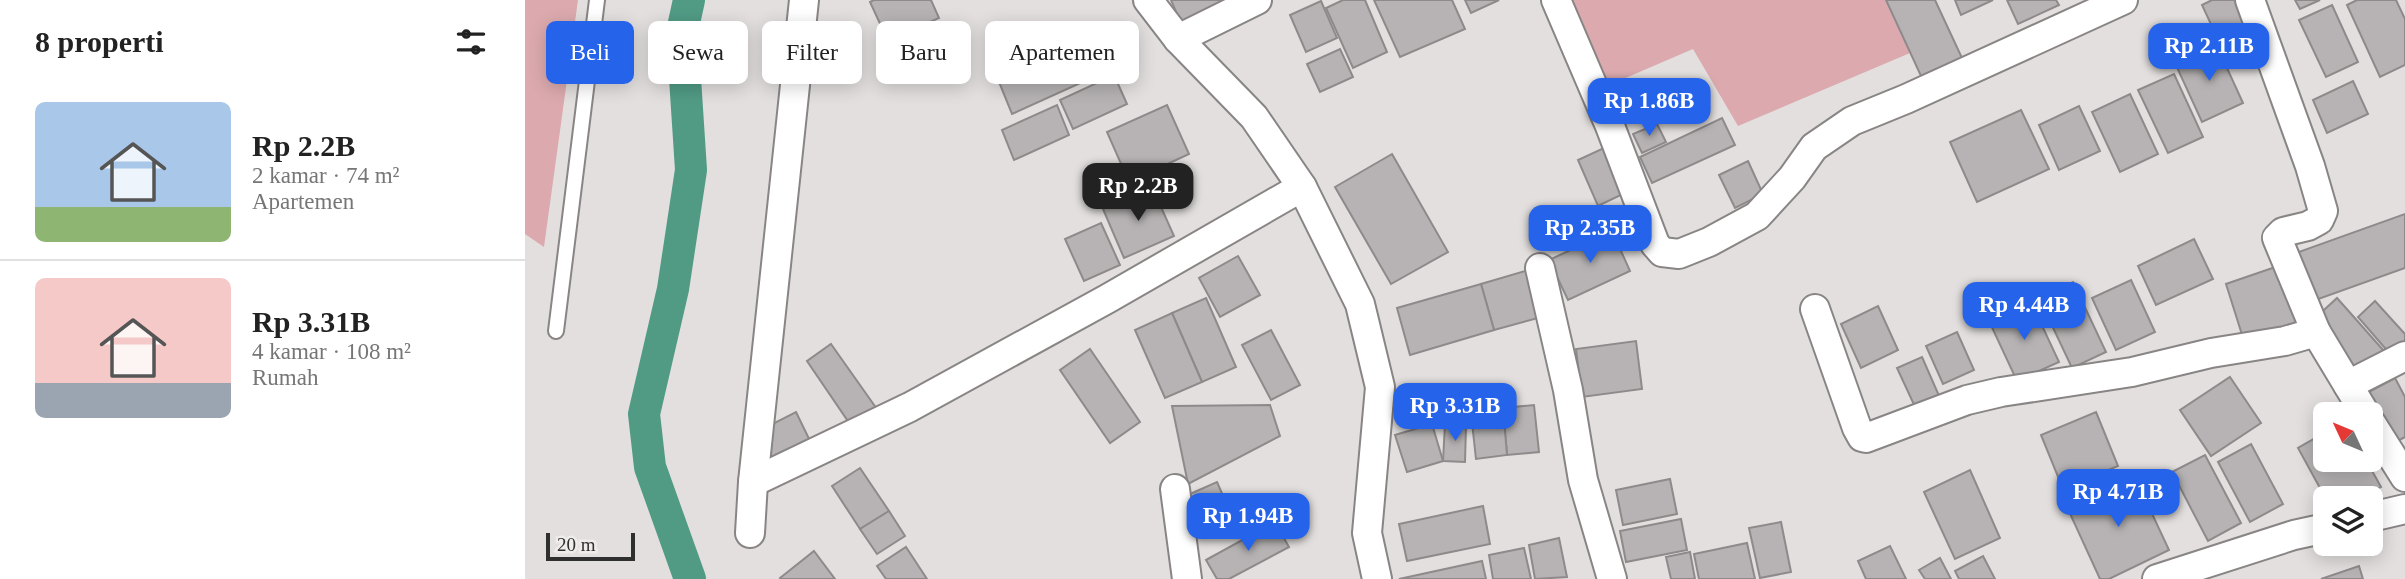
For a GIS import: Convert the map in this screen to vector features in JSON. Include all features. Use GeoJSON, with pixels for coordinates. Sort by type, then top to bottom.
{"type":"FeatureCollection","features":[{"type":"Feature","properties":{"kind":"street"},"geometry":{"type":"LineString","coordinates":[[750,533],[753,482],[804,0]]}},
{"type":"Feature","properties":{"kind":"street"},"geometry":{"type":"LineString","coordinates":[[1148,0],[1178,39],[1254,117],[1302,187],[1360,304],[1380,387],[1367,533],[1377,579]]}},
{"type":"Feature","properties":{"kind":"street"},"geometry":{"type":"LineString","coordinates":[[1178,39],[1257,0]]}},
{"type":"Feature","properties":{"kind":"street"},"geometry":{"type":"LineString","coordinates":[[1556,0],[1610,126],[1655,244],[1662,252],[1679,254],[1709,242],[1757,216],[1792,178],[1814,147],[1852,121],[2123,0]]}},
{"type":"Feature","properties":{"kind":"street"},"geometry":{"type":"LineString","coordinates":[[2250,0],[2323,211],[2319,220],[2308,226],[2283,232],[2277,238],[2316,332],[2358,402]]}},
{"type":"Feature","properties":{"kind":"street"},"geometry":{"type":"LineString","coordinates":[[753,482],[910,407],[1302,187]]}},
{"type":"Feature","properties":{"kind":"street"},"geometry":{"type":"LineString","coordinates":[[1540,268],[1568,390],[1583,480],[1612,579]]}},
{"type":"Feature","properties":{"kind":"street"},"geometry":{"type":"LineString","coordinates":[[1815,309],[1857,428],[1862,437],[1866,438],[1967,400],[2132,372],[2211,353],[2285,341],[2316,332]]}},
{"type":"Feature","properties":{"kind":"street"},"geometry":{"type":"LineString","coordinates":[[2348,385],[2405,356]]}},
{"type":"Feature","properties":{"kind":"street"},"geometry":{"type":"LineString","coordinates":[[2383,442],[2405,477]]}},
{"type":"Feature","properties":{"kind":"street"},"geometry":{"type":"LineString","coordinates":[[1175,489],[1187,579]]}},
{"type":"Feature","properties":{"kind":"street"},"geometry":{"type":"LineString","coordinates":[[2383,514],[2405,509]]}},
{"type":"Feature","properties":{"kind":"street"},"geometry":{"type":"LineString","coordinates":[[2157,579],[2313,531]]}},
{"type":"Feature","properties":{"kind":"lane"},"geometry":{"type":"LineString","coordinates":[[556,331],[597,0]]}},
{"type":"Feature","properties":{"kind":"shaded area"},"geometry":{"type":"Polygon","coordinates":[[[525,0],[578,0],[575,21],[546,21],[546,84],[566,84],[544,247],[525,234],[525,0]]]}},
{"type":"Feature","properties":{"kind":"shaded area"},"geometry":{"type":"Polygon","coordinates":[[[1566,0],[1921,0],[1936,42],[1738,126],[1693,49],[1607,86],[1566,0]]]}},
{"type":"Feature","properties":{"kind":"building"},"geometry":{"type":"Polygon","coordinates":[[[931,0],[939,18],[932,21],[879,21],[870,2],[931,0]]]}},
{"type":"Feature","properties":{"kind":"building"},"geometry":{"type":"Polygon","coordinates":[[[1171,0],[1240,0],[1182,26],[1171,0]]]}},
{"type":"Feature","properties":{"kind":"building"},"geometry":{"type":"Polygon","coordinates":[[[1343,0],[1365,0],[1387,52],[1353,68],[1326,8],[1343,0]]]}},
{"type":"Feature","properties":{"kind":"building"},"geometry":{"type":"Polygon","coordinates":[[[1374,0],[1452,0],[1465,29],[1400,57],[1374,0]]]}},
{"type":"Feature","properties":{"kind":"building"},"geometry":{"type":"Polygon","coordinates":[[[1465,0],[1499,0],[1471,13],[1465,0]]]}},
{"type":"Feature","properties":{"kind":"building"},"geometry":{"type":"Polygon","coordinates":[[[1886,0],[1935,0],[1962,58],[1921,76],[1886,0]]]}},
{"type":"Feature","properties":{"kind":"building"},"geometry":{"type":"Polygon","coordinates":[[[1955,0],[1993,0],[1961,15],[1955,0]]]}},
{"type":"Feature","properties":{"kind":"building"},"geometry":{"type":"Polygon","coordinates":[[[2007,0],[2056,0],[2059,5],[2018,24],[2007,0]]]}},
{"type":"Feature","properties":{"kind":"building"},"geometry":{"type":"Polygon","coordinates":[[[2212,0],[2239,0],[2255,34],[2223,50],[2202,5],[2212,0]]]}},
{"type":"Feature","properties":{"kind":"building"},"geometry":{"type":"Polygon","coordinates":[[[2295,0],[2320,0],[2300,9],[2295,0]]]}},
{"type":"Feature","properties":{"kind":"building"},"geometry":{"type":"Polygon","coordinates":[[[2357,0],[2396,0],[2405,19],[2405,65],[2380,77],[2347,5],[2357,0]]]}},
{"type":"Feature","properties":{"kind":"building"},"geometry":{"type":"Polygon","coordinates":[[[1321,1],[1337,38],[1306,52],[1290,15],[1321,1]]]}},
{"type":"Feature","properties":{"kind":"building"},"geometry":{"type":"Polygon","coordinates":[[[2332,5],[2358,62],[2326,77],[2299,20],[2332,5]]]}},
{"type":"Feature","properties":{"kind":"building"},"geometry":{"type":"Polygon","coordinates":[[[2216,44],[2243,103],[2202,122],[2175,63],[2216,44]]]}},
{"type":"Feature","properties":{"kind":"building"},"geometry":{"type":"Polygon","coordinates":[[[1340,49],[1353,77],[1320,92],[1307,64],[1340,49]]]}},
{"type":"Feature","properties":{"kind":"building"},"geometry":{"type":"Polygon","coordinates":[[[2174,74],[2203,137],[2168,153],[2138,90],[2174,74]]]}},
{"type":"Feature","properties":{"kind":"building"},"geometry":{"type":"Polygon","coordinates":[[[2353,81],[2368,114],[2327,133],[2313,100],[2353,81]]]}},
{"type":"Feature","properties":{"kind":"building"},"geometry":{"type":"Polygon","coordinates":[[[1000,84],[1078,84],[1012,114],[1000,84]]]}},
{"type":"Feature","properties":{"kind":"building"},"geometry":{"type":"Polygon","coordinates":[[[1095,84],[1118,84],[1127,104],[1073,129],[1060,100],[1095,84]]]}},
{"type":"Feature","properties":{"kind":"building"},"geometry":{"type":"Polygon","coordinates":[[[2130,94],[2158,154],[2120,172],[2092,112],[2130,94]]]}},
{"type":"Feature","properties":{"kind":"building"},"geometry":{"type":"Polygon","coordinates":[[[1057,105],[1069,135],[1014,160],[1002,130],[1057,105]]]}},
{"type":"Feature","properties":{"kind":"building"},"geometry":{"type":"Polygon","coordinates":[[[1167,105],[1189,154],[1129,182],[1107,132],[1167,105]]]}},
{"type":"Feature","properties":{"kind":"building"},"geometry":{"type":"Polygon","coordinates":[[[2079,106],[2100,151],[2059,170],[2039,125],[2079,106]]]}},
{"type":"Feature","properties":{"kind":"building"},"geometry":{"type":"Polygon","coordinates":[[[2021,110],[2049,169],[1977,202],[1950,142],[2021,110]]]}},
{"type":"Feature","properties":{"kind":"building"},"geometry":{"type":"Polygon","coordinates":[[[1722,118],[1735,145],[1652,183],[1640,157],[1722,118]]]}},
{"type":"Feature","properties":{"kind":"building"},"geometry":{"type":"Polygon","coordinates":[[[1657,124],[1666,142],[1642,153],[1633,134],[1657,124]]]}},
{"type":"Feature","properties":{"kind":"building"},"geometry":{"type":"Polygon","coordinates":[[[1606,147],[1627,192],[1598,206],[1578,160],[1606,147]]]}},
{"type":"Feature","properties":{"kind":"building"},"geometry":{"type":"Polygon","coordinates":[[[1392,154],[1448,252],[1391,284],[1335,187],[1392,154]]]}},
{"type":"Feature","properties":{"kind":"building"},"geometry":{"type":"Polygon","coordinates":[[[1748,161],[1763,194],[1735,208],[1719,175],[1748,161]]]}},
{"type":"Feature","properties":{"kind":"building"},"geometry":{"type":"Polygon","coordinates":[[[1152,187],[1174,236],[1124,258],[1103,209],[1152,187]]]}},
{"type":"Feature","properties":{"kind":"building"},"geometry":{"type":"Polygon","coordinates":[[[2405,214],[2405,268],[2310,302],[2293,254],[2405,214]]]}},
{"type":"Feature","properties":{"kind":"building"},"geometry":{"type":"Polygon","coordinates":[[[1101,223],[1120,265],[1084,281],[1065,239],[1101,223]]]}},
{"type":"Feature","properties":{"kind":"building"},"geometry":{"type":"Polygon","coordinates":[[[1612,231],[1630,271],[1568,300],[1549,260],[1612,231]]]}},
{"type":"Feature","properties":{"kind":"building"},"geometry":{"type":"Polygon","coordinates":[[[2194,239],[2213,279],[2156,305],[2138,266],[2194,239]]]}},
{"type":"Feature","properties":{"kind":"building"},"geometry":{"type":"Polygon","coordinates":[[[1238,256],[1260,295],[1220,317],[1199,278],[1238,256]]]}},
{"type":"Feature","properties":{"kind":"building"},"geometry":{"type":"Polygon","coordinates":[[[2284,264],[2303,322],[2244,341],[2226,284],[2284,264]]]}},
{"type":"Feature","properties":{"kind":"building"},"geometry":{"type":"Polygon","coordinates":[[[1532,269],[1545,316],[1494,330],[1481,284],[1532,269]]]}},
{"type":"Feature","properties":{"kind":"building"},"geometry":{"type":"Polygon","coordinates":[[[2131,280],[2155,332],[2116,350],[2092,298],[2131,280]]]}},
{"type":"Feature","properties":{"kind":"building"},"geometry":{"type":"Polygon","coordinates":[[[2073,282],[2106,352],[2072,368],[2039,298],[2073,282]]]}},
{"type":"Feature","properties":{"kind":"building"},"geometry":{"type":"Polygon","coordinates":[[[1481,284],[1494,330],[1410,355],[1397,308],[1481,284]]]}},
{"type":"Feature","properties":{"kind":"building"},"geometry":{"type":"Polygon","coordinates":[[[1206,298],[1236,367],[1202,382],[1172,313],[1206,298]]]}},
{"type":"Feature","properties":{"kind":"building"},"geometry":{"type":"Polygon","coordinates":[[[2337,298],[2384,351],[2359,373],[2312,321],[2337,298]]]}},
{"type":"Feature","properties":{"kind":"building"},"geometry":{"type":"Polygon","coordinates":[[[2375,301],[2405,334],[2405,342],[2391,355],[2358,317],[2375,301]]]}},
{"type":"Feature","properties":{"kind":"building"},"geometry":{"type":"Polygon","coordinates":[[[2031,302],[2059,362],[2017,381],[1989,321],[2031,302]]]}},
{"type":"Feature","properties":{"kind":"building"},"geometry":{"type":"Polygon","coordinates":[[[1878,306],[1898,350],[1861,368],[1841,324],[1878,306]]]}},
{"type":"Feature","properties":{"kind":"building"},"geometry":{"type":"Polygon","coordinates":[[[1172,313],[1202,382],[1165,398],[1135,330],[1172,313]]]}},
{"type":"Feature","properties":{"kind":"building"},"geometry":{"type":"Polygon","coordinates":[[[1271,330],[1300,385],[1271,400],[1242,345],[1271,330]]]}},
{"type":"Feature","properties":{"kind":"building"},"geometry":{"type":"Polygon","coordinates":[[[1957,332],[1974,370],[1943,384],[1926,346],[1957,332]]]}},
{"type":"Feature","properties":{"kind":"building"},"geometry":{"type":"Polygon","coordinates":[[[1636,341],[1642,389],[1582,397],[1576,349],[1636,341]]]}},
{"type":"Feature","properties":{"kind":"building"},"geometry":{"type":"Polygon","coordinates":[[[831,344],[879,412],[854,430],[807,361],[831,344]]]}},
{"type":"Feature","properties":{"kind":"building"},"geometry":{"type":"Polygon","coordinates":[[[1090,349],[1140,422],[1110,443],[1060,370],[1090,349]]]}},
{"type":"Feature","properties":{"kind":"building"},"geometry":{"type":"Polygon","coordinates":[[[1922,357],[1940,398],[1916,409],[1897,368],[1922,357]]]}},
{"type":"Feature","properties":{"kind":"building"},"geometry":{"type":"Polygon","coordinates":[[[2230,377],[2261,423],[2211,456],[2180,410],[2230,377]]]}},
{"type":"Feature","properties":{"kind":"building"},"geometry":{"type":"Polygon","coordinates":[[[2395,378],[2405,397],[2405,437],[2392,444],[2383,427],[2383,402],[2369,402],[2365,394],[2395,378]]]}},
{"type":"Feature","properties":{"kind":"building"},"geometry":{"type":"Polygon","coordinates":[[[1270,405],[1280,436],[1188,484],[1172,406],[1270,405]]]}},
{"type":"Feature","properties":{"kind":"building"},"geometry":{"type":"Polygon","coordinates":[[[1534,405],[1539,452],[1507,455],[1503,408],[1534,405]]]}},
{"type":"Feature","properties":{"kind":"building"},"geometry":{"type":"Polygon","coordinates":[[[1503,408],[1507,455],[1476,459],[1471,413],[1503,408]]]}},
{"type":"Feature","properties":{"kind":"building"},"geometry":{"type":"Polygon","coordinates":[[[796,412],[813,447],[776,465],[759,431],[796,412]]]}},
{"type":"Feature","properties":{"kind":"building"},"geometry":{"type":"Polygon","coordinates":[[[2096,412],[2118,466],[2063,489],[2041,435],[2096,412]]]}},
{"type":"Feature","properties":{"kind":"building"},"geometry":{"type":"Polygon","coordinates":[[[1432,424],[1443,461],[1407,472],[1395,435],[1432,424]]]}},
{"type":"Feature","properties":{"kind":"building"},"geometry":{"type":"Polygon","coordinates":[[[1445,424],[1466,425],[1465,462],[1443,461],[1445,424]]]}},
{"type":"Feature","properties":{"kind":"building"},"geometry":{"type":"Polygon","coordinates":[[[2313,439],[2313,472],[2373,472],[2380,486],[2319,486],[2298,448],[2313,439]]]}},
{"type":"Feature","properties":{"kind":"building"},"geometry":{"type":"Polygon","coordinates":[[[2251,444],[2283,504],[2250,522],[2218,462],[2251,444]]]}},
{"type":"Feature","properties":{"kind":"building"},"geometry":{"type":"Polygon","coordinates":[[[2205,455],[2241,523],[2208,541],[2172,472],[2205,455]]]}},
{"type":"Feature","properties":{"kind":"building"},"geometry":{"type":"Polygon","coordinates":[[[860,468],[889,511],[860,529],[832,486],[860,468]]]}},
{"type":"Feature","properties":{"kind":"building"},"geometry":{"type":"Polygon","coordinates":[[[1970,470],[2000,538],[1955,559],[1924,492],[1970,470]]]}},
{"type":"Feature","properties":{"kind":"building"},"geometry":{"type":"Polygon","coordinates":[[[2134,475],[2169,550],[2109,579],[2100,579],[2067,507],[2134,475]]]}},
{"type":"Feature","properties":{"kind":"building"},"geometry":{"type":"Polygon","coordinates":[[[1670,479],[1677,514],[1623,525],[1616,490],[1670,479]]]}},
{"type":"Feature","properties":{"kind":"building"},"geometry":{"type":"Polygon","coordinates":[[[1217,482],[1234,521],[1199,536],[1183,497],[1217,482]]]}},
{"type":"Feature","properties":{"kind":"building"},"geometry":{"type":"Polygon","coordinates":[[[1483,506],[1490,544],[1407,561],[1399,524],[1483,506]]]}},
{"type":"Feature","properties":{"kind":"building"},"geometry":{"type":"Polygon","coordinates":[[[889,511],[905,536],[877,554],[860,529],[889,511]]]}},
{"type":"Feature","properties":{"kind":"building"},"geometry":{"type":"Polygon","coordinates":[[[1681,519],[1687,550],[1626,562],[1620,531],[1681,519]]]}},
{"type":"Feature","properties":{"kind":"building"},"geometry":{"type":"Polygon","coordinates":[[[1275,522],[1289,547],[1229,579],[1217,579],[1206,560],[1275,522]]]}},
{"type":"Feature","properties":{"kind":"building"},"geometry":{"type":"Polygon","coordinates":[[[1781,522],[1791,572],[1760,578],[1749,528],[1781,522]]]}},
{"type":"Feature","properties":{"kind":"building"},"geometry":{"type":"Polygon","coordinates":[[[1559,538],[1567,577],[1535,579],[1529,545],[1559,538]]]}},
{"type":"Feature","properties":{"kind":"building"},"geometry":{"type":"Polygon","coordinates":[[[1747,543],[1755,579],[1699,579],[1694,554],[1747,543]]]}},
{"type":"Feature","properties":{"kind":"building"},"geometry":{"type":"Polygon","coordinates":[[[1890,546],[1906,579],[1866,579],[1858,561],[1890,546]]]}},
{"type":"Feature","properties":{"kind":"building"},"geometry":{"type":"Polygon","coordinates":[[[906,547],[927,579],[886,579],[877,566],[906,547]]]}},
{"type":"Feature","properties":{"kind":"building"},"geometry":{"type":"Polygon","coordinates":[[[1524,548],[1531,579],[1493,579],[1489,555],[1524,548]]]}},
{"type":"Feature","properties":{"kind":"building"},"geometry":{"type":"Polygon","coordinates":[[[814,551],[835,579],[780,578],[814,551]]]}},
{"type":"Feature","properties":{"kind":"building"},"geometry":{"type":"Polygon","coordinates":[[[1690,552],[1695,579],[1671,579],[1666,557],[1690,552]]]}},
{"type":"Feature","properties":{"kind":"building"},"geometry":{"type":"Polygon","coordinates":[[[1983,556],[1995,579],[1959,579],[1955,571],[1983,556]]]}},
{"type":"Feature","properties":{"kind":"building"},"geometry":{"type":"Polygon","coordinates":[[[1940,558],[1951,579],[1925,579],[1919,570],[1940,558]]]}},
{"type":"Feature","properties":{"kind":"building"},"geometry":{"type":"Polygon","coordinates":[[[1482,561],[1486,579],[1399,579],[1482,561]]]}},
{"type":"Feature","properties":{"kind":"building"},"geometry":{"type":"Polygon","coordinates":[[[2359,566],[2363,579],[2321,579],[2359,566]]]}},
{"type":"Feature","properties":{"kind":"waterway"},"geometry":{"type":"LineString","coordinates":[[689,0],[682,32],[691,170],[673,289],[644,414],[650,467],[690,579]]}}]}
